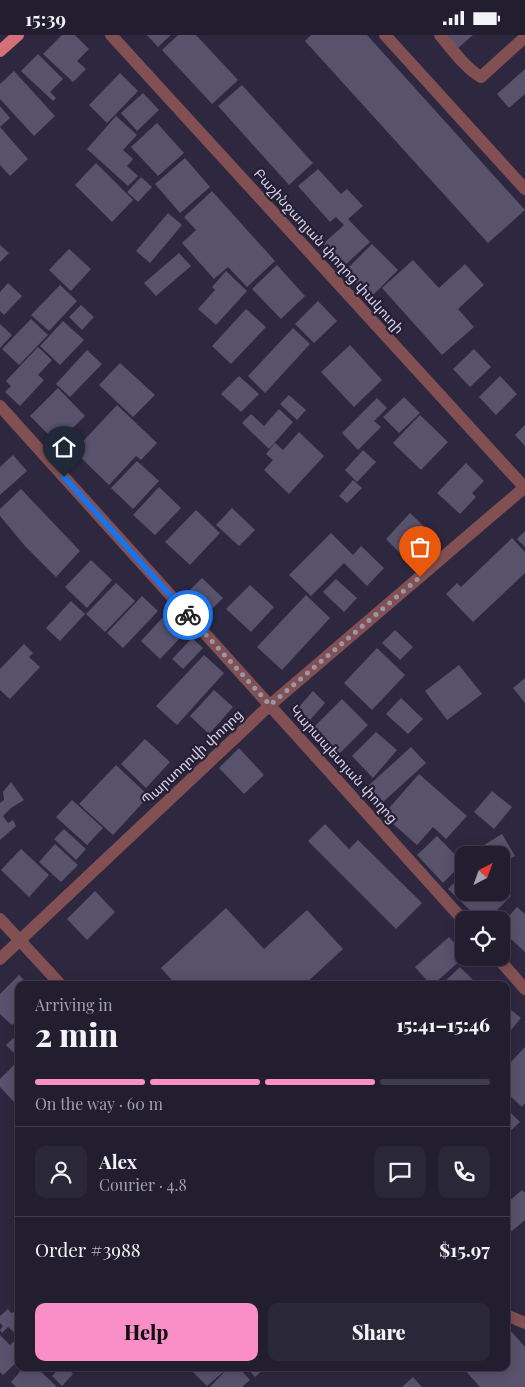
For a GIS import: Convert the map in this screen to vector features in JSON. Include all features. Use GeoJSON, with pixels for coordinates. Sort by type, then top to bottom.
{"type":"FeatureCollection","features":[{"type":"Feature","properties":{"kind":"main road"},"geometry":{"type":"LineString","coordinates":[[0,51],[18,35]]}},
{"type":"Feature","properties":{"kind":"street","name":"Բաշինջաղյան փողոց փակուղի"},"geometry":{"type":"LineString","coordinates":[[111,35],[525,487]]}},
{"type":"Feature","properties":{"kind":"street"},"geometry":{"type":"LineString","coordinates":[[385,35],[525,189]]}},
{"type":"Feature","properties":{"kind":"street"},"geometry":{"type":"LineString","coordinates":[[440,35],[466,65],[481,77],[525,39],[522,35]]}},
{"type":"Feature","properties":{"kind":"street","name":"Կարապետյան փողոց"},"geometry":{"type":"LineString","coordinates":[[0,406],[455,911]]}},
{"type":"Feature","properties":{"kind":"street","name":"Պարսողովի փողոց"},"geometry":{"type":"LineString","coordinates":[[0,959],[270,705],[525,487]]}},
{"type":"Feature","properties":{"kind":"street"},"geometry":{"type":"LineString","coordinates":[[0,919],[57,981]]}},
{"type":"Feature","properties":{"kind":"street"},"geometry":{"type":"LineString","coordinates":[[505,966],[525,989]]}},
{"type":"Feature","properties":{"kind":"street"},"geometry":{"type":"LineString","coordinates":[[510,1317],[525,1323]]}},
{"type":"Feature","properties":{"kind":"building"},"geometry":{"type":"Polygon","coordinates":[[[62,35],[75,35],[89,49],[77,61],[86,69],[73,82],[43,54],[62,35]]]}},
{"type":"Feature","properties":{"kind":"building"},"geometry":{"type":"Polygon","coordinates":[[[147,35],[171,35],[158,47],[147,35]]]}},
{"type":"Feature","properties":{"kind":"building"},"geometry":{"type":"Polygon","coordinates":[[[178,35],[196,35],[238,80],[212,104],[162,50],[178,35]]]}},
{"type":"Feature","properties":{"kind":"building"},"geometry":{"type":"Polygon","coordinates":[[[311,35],[367,35],[525,210],[488,243],[305,41],[311,35]]]}},
{"type":"Feature","properties":{"kind":"building"},"geometry":{"type":"Polygon","coordinates":[[[445,35],[473,35],[457,49],[445,35]]]}},
{"type":"Feature","properties":{"kind":"building"},"geometry":{"type":"Polygon","coordinates":[[[38,54],[63,79],[50,92],[56,98],[53,101],[21,71],[38,54]]]}},
{"type":"Feature","properties":{"kind":"building"},"geometry":{"type":"Polygon","coordinates":[[[525,69],[525,94],[509,108],[497,94],[525,69]]]}},
{"type":"Feature","properties":{"kind":"building"},"geometry":{"type":"Polygon","coordinates":[[[14,71],[55,116],[34,136],[0,99],[0,84],[14,71]]]}},
{"type":"Feature","properties":{"kind":"building"},"geometry":{"type":"Polygon","coordinates":[[[120,73],[138,91],[107,123],[89,105],[120,73]]]}},
{"type":"Feature","properties":{"kind":"building"},"geometry":{"type":"Polygon","coordinates":[[[242,85],[313,163],[289,185],[218,106],[242,85]]]}},
{"type":"Feature","properties":{"kind":"building"},"geometry":{"type":"Polygon","coordinates":[[[143,93],[159,110],[137,131],[121,113],[143,93]]]}},
{"type":"Feature","properties":{"kind":"building"},"geometry":{"type":"Polygon","coordinates":[[[0,106],[10,118],[0,127],[0,106]]]}},
{"type":"Feature","properties":{"kind":"building"},"geometry":{"type":"Polygon","coordinates":[[[116,116],[137,135],[123,150],[133,159],[127,166],[138,176],[128,186],[87,149],[116,116]]]}},
{"type":"Feature","properties":{"kind":"building"},"geometry":{"type":"Polygon","coordinates":[[[157,123],[184,153],[158,176],[131,147],[157,123]]]}},
{"type":"Feature","properties":{"kind":"building"},"geometry":{"type":"Polygon","coordinates":[[[0,127],[28,159],[10,176],[0,165],[0,127]]]}},
{"type":"Feature","properties":{"kind":"building"},"geometry":{"type":"Polygon","coordinates":[[[185,158],[210,187],[180,213],[155,184],[185,158]]]}},
{"type":"Feature","properties":{"kind":"building"},"geometry":{"type":"Polygon","coordinates":[[[96,163],[133,200],[112,222],[75,185],[96,163]]]}},
{"type":"Feature","properties":{"kind":"building"},"geometry":{"type":"Polygon","coordinates":[[[318,169],[341,194],[347,189],[363,206],[348,219],[370,242],[344,266],[323,244],[344,225],[336,217],[330,222],[298,186],[318,169]]]}},
{"type":"Feature","properties":{"kind":"building"},"geometry":{"type":"Polygon","coordinates":[[[141,177],[152,187],[138,202],[127,192],[141,177]]]}},
{"type":"Feature","properties":{"kind":"building"},"geometry":{"type":"Polygon","coordinates":[[[212,191],[275,261],[247,287],[228,267],[214,279],[182,243],[196,230],[184,217],[212,191]]]}},
{"type":"Feature","properties":{"kind":"building"},"geometry":{"type":"Polygon","coordinates":[[[168,213],[182,225],[150,263],[136,251],[168,213]]]}},
{"type":"Feature","properties":{"kind":"building"},"geometry":{"type":"Polygon","coordinates":[[[372,244],[398,270],[371,297],[345,271],[372,244]]]}},
{"type":"Feature","properties":{"kind":"building"},"geometry":{"type":"Polygon","coordinates":[[[0,245],[9,253],[0,262],[0,245]]]}},
{"type":"Feature","properties":{"kind":"building"},"geometry":{"type":"Polygon","coordinates":[[[69,249],[91,269],[71,291],[49,270],[69,249]]]}},
{"type":"Feature","properties":{"kind":"building"},"geometry":{"type":"Polygon","coordinates":[[[179,253],[191,266],[156,296],[144,283],[179,253]]]}},
{"type":"Feature","properties":{"kind":"building"},"geometry":{"type":"Polygon","coordinates":[[[413,260],[439,288],[465,264],[484,285],[458,309],[474,327],[442,355],[382,288],[413,260]]]}},
{"type":"Feature","properties":{"kind":"building"},"geometry":{"type":"Polygon","coordinates":[[[277,265],[305,296],[281,319],[252,289],[277,265]]]}},
{"type":"Feature","properties":{"kind":"building"},"geometry":{"type":"Polygon","coordinates":[[[226,271],[247,291],[216,325],[198,309],[215,290],[212,287],[226,271]]]}},
{"type":"Feature","properties":{"kind":"building"},"geometry":{"type":"Polygon","coordinates":[[[8,283],[22,296],[4,315],[0,311],[0,292],[8,283]]]}},
{"type":"Feature","properties":{"kind":"building"},"geometry":{"type":"Polygon","coordinates":[[[60,285],[77,301],[49,331],[31,315],[60,285]]]}},
{"type":"Feature","properties":{"kind":"building"},"geometry":{"type":"Polygon","coordinates":[[[318,301],[337,321],[314,343],[295,324],[318,301]]]}},
{"type":"Feature","properties":{"kind":"building"},"geometry":{"type":"Polygon","coordinates":[[[81,305],[94,317],[82,330],[69,317],[81,305]]]}},
{"type":"Feature","properties":{"kind":"building"},"geometry":{"type":"Polygon","coordinates":[[[246,309],[266,327],[231,364],[212,346],[246,309]]]}},
{"type":"Feature","properties":{"kind":"building"},"geometry":{"type":"Polygon","coordinates":[[[31,319],[48,335],[19,365],[2,349],[31,319]]]}},
{"type":"Feature","properties":{"kind":"building"},"geometry":{"type":"Polygon","coordinates":[[[63,321],[84,340],[60,365],[40,346],[63,321]]]}},
{"type":"Feature","properties":{"kind":"building"},"geometry":{"type":"Polygon","coordinates":[[[0,324],[12,335],[0,348],[0,324]]]}},
{"type":"Feature","properties":{"kind":"building"},"geometry":{"type":"Polygon","coordinates":[[[293,328],[310,344],[265,393],[248,376],[293,328]]]}},
{"type":"Feature","properties":{"kind":"building"},"geometry":{"type":"Polygon","coordinates":[[[350,345],[382,380],[354,407],[321,372],[350,345]]]}},
{"type":"Feature","properties":{"kind":"building"},"geometry":{"type":"Polygon","coordinates":[[[38,347],[52,360],[38,375],[44,380],[20,406],[5,392],[11,386],[6,381],[38,347]]]}},
{"type":"Feature","properties":{"kind":"building"},"geometry":{"type":"Polygon","coordinates":[[[474,349],[491,367],[470,387],[453,369],[474,349]]]}},
{"type":"Feature","properties":{"kind":"building"},"geometry":{"type":"Polygon","coordinates":[[[87,350],[102,364],[70,397],[56,384],[87,350]]]}},
{"type":"Feature","properties":{"kind":"building"},"geometry":{"type":"Polygon","coordinates":[[[120,363],[155,395],[133,417],[99,385],[120,363]]]}},
{"type":"Feature","properties":{"kind":"building"},"geometry":{"type":"Polygon","coordinates":[[[239,376],[259,394],[241,412],[221,394],[239,376]]]}},
{"type":"Feature","properties":{"kind":"building"},"geometry":{"type":"Polygon","coordinates":[[[500,376],[517,394],[496,415],[479,397],[500,376]]]}},
{"type":"Feature","properties":{"kind":"building"},"geometry":{"type":"Polygon","coordinates":[[[58,388],[85,416],[57,443],[30,416],[58,388]]]}},
{"type":"Feature","properties":{"kind":"building"},"geometry":{"type":"Polygon","coordinates":[[[289,395],[306,410],[297,420],[280,404],[289,395]]]}},
{"type":"Feature","properties":{"kind":"building"},"geometry":{"type":"Polygon","coordinates":[[[404,397],[420,413],[399,433],[383,417],[404,397]]]}},
{"type":"Feature","properties":{"kind":"building"},"geometry":{"type":"Polygon","coordinates":[[[377,398],[387,408],[374,421],[381,427],[358,450],[342,433],[377,398]]]}},
{"type":"Feature","properties":{"kind":"building"},"geometry":{"type":"Polygon","coordinates":[[[117,405],[157,443],[141,460],[136,456],[109,485],[74,451],[117,405]]]}},
{"type":"Feature","properties":{"kind":"building"},"geometry":{"type":"Polygon","coordinates":[[[279,409],[293,422],[269,449],[242,423],[251,414],[264,426],[279,409]]]}},
{"type":"Feature","properties":{"kind":"building"},"geometry":{"type":"Polygon","coordinates":[[[420,415],[448,442],[421,470],[393,443],[420,415]]]}},
{"type":"Feature","properties":{"kind":"building"},"geometry":{"type":"Polygon","coordinates":[[[525,425],[525,446],[515,435],[525,425]]]}},
{"type":"Feature","properties":{"kind":"building"},"geometry":{"type":"Polygon","coordinates":[[[299,432],[324,456],[289,494],[264,470],[273,460],[266,454],[275,443],[283,450],[299,432]]]}},
{"type":"Feature","properties":{"kind":"building"},"geometry":{"type":"Polygon","coordinates":[[[363,450],[376,462],[357,482],[345,470],[363,450]]]}},
{"type":"Feature","properties":{"kind":"building"},"geometry":{"type":"Polygon","coordinates":[[[13,455],[27,471],[0,495],[0,467],[13,455]]]}},
{"type":"Feature","properties":{"kind":"building"},"geometry":{"type":"Polygon","coordinates":[[[137,461],[159,481],[133,509],[111,488],[137,461]]]}},
{"type":"Feature","properties":{"kind":"building"},"geometry":{"type":"Polygon","coordinates":[[[466,463],[484,481],[472,493],[476,497],[460,514],[437,493],[466,463]]]}},
{"type":"Feature","properties":{"kind":"building"},"geometry":{"type":"Polygon","coordinates":[[[353,480],[362,488],[347,503],[339,496],[353,480]]]}},
{"type":"Feature","properties":{"kind":"building"},"geometry":{"type":"Polygon","coordinates":[[[159,487],[181,508],[155,535],[133,515],[159,487]]]}},
{"type":"Feature","properties":{"kind":"building"},"geometry":{"type":"Polygon","coordinates":[[[21,489],[80,551],[56,577],[25,546],[0,516],[0,509],[21,489]]]}},
{"type":"Feature","properties":{"kind":"building"},"geometry":{"type":"Polygon","coordinates":[[[232,508],[255,530],[239,546],[216,525],[232,508]]]}},
{"type":"Feature","properties":{"kind":"building"},"geometry":{"type":"Polygon","coordinates":[[[196,510],[220,533],[190,565],[165,542],[196,510]]]}},
{"type":"Feature","properties":{"kind":"building"},"geometry":{"type":"Polygon","coordinates":[[[410,513],[435,537],[410,563],[386,539],[410,513]]]}},
{"type":"Feature","properties":{"kind":"building"},"geometry":{"type":"Polygon","coordinates":[[[525,531],[525,547],[517,539],[525,531]]]}},
{"type":"Feature","properties":{"kind":"building"},"geometry":{"type":"Polygon","coordinates":[[[331,533],[353,555],[361,546],[384,568],[367,586],[344,563],[311,596],[289,575],[331,533]]]}},
{"type":"Feature","properties":{"kind":"building"},"geometry":{"type":"Polygon","coordinates":[[[512,538],[525,552],[525,573],[473,622],[446,594],[457,583],[461,587],[512,538]]]}},
{"type":"Feature","properties":{"kind":"building"},"geometry":{"type":"Polygon","coordinates":[[[91,560],[112,580],[87,608],[65,587],[91,560]]]}},
{"type":"Feature","properties":{"kind":"building"},"geometry":{"type":"Polygon","coordinates":[[[202,578],[223,598],[206,615],[185,595],[202,578]]]}},
{"type":"Feature","properties":{"kind":"building"},"geometry":{"type":"Polygon","coordinates":[[[336,579],[357,598],[344,612],[323,592],[336,579]]]}},
{"type":"Feature","properties":{"kind":"building"},"geometry":{"type":"Polygon","coordinates":[[[116,583],[135,601],[105,632],[86,614],[116,583]]]}},
{"type":"Feature","properties":{"kind":"building"},"geometry":{"type":"Polygon","coordinates":[[[250,585],[274,607],[251,632],[226,609],[250,585]]]}},
{"type":"Feature","properties":{"kind":"building"},"geometry":{"type":"Polygon","coordinates":[[[306,595],[330,618],[282,670],[257,647],[306,595]]]}},
{"type":"Feature","properties":{"kind":"building"},"geometry":{"type":"Polygon","coordinates":[[[142,596],[158,611],[123,648],[107,633],[142,596]]]}},
{"type":"Feature","properties":{"kind":"building"},"geometry":{"type":"Polygon","coordinates":[[[71,601],[85,614],[60,641],[46,628],[71,601]]]}},
{"type":"Feature","properties":{"kind":"building"},"geometry":{"type":"Polygon","coordinates":[[[164,616],[184,634],[160,659],[141,641],[164,616]]]}},
{"type":"Feature","properties":{"kind":"building"},"geometry":{"type":"Polygon","coordinates":[[[395,630],[413,647],[400,660],[382,643],[395,630]]]}},
{"type":"Feature","properties":{"kind":"building"},"geometry":{"type":"Polygon","coordinates":[[[192,638],[203,648],[183,669],[172,659],[192,638]]]}},
{"type":"Feature","properties":{"kind":"building"},"geometry":{"type":"Polygon","coordinates":[[[24,644],[33,653],[29,657],[40,667],[10,699],[0,690],[0,669],[24,644]]]}},
{"type":"Feature","properties":{"kind":"building"},"geometry":{"type":"Polygon","coordinates":[[[377,648],[405,675],[372,710],[344,683],[377,648]]]}},
{"type":"Feature","properties":{"kind":"building"},"geometry":{"type":"Polygon","coordinates":[[[204,655],[224,673],[177,725],[156,706],[204,655]]]}},
{"type":"Feature","properties":{"kind":"building"},"geometry":{"type":"Polygon","coordinates":[[[459,665],[482,694],[447,720],[425,691],[459,665]]]}},
{"type":"Feature","properties":{"kind":"building"},"geometry":{"type":"Polygon","coordinates":[[[525,678],[525,703],[513,688],[525,678]]]}},
{"type":"Feature","properties":{"kind":"building"},"geometry":{"type":"Polygon","coordinates":[[[214,690],[233,707],[209,734],[190,716],[214,690]]]}},
{"type":"Feature","properties":{"kind":"building"},"geometry":{"type":"Polygon","coordinates":[[[313,691],[325,703],[310,720],[297,709],[313,691]]]}},
{"type":"Feature","properties":{"kind":"building"},"geometry":{"type":"Polygon","coordinates":[[[401,698],[423,719],[408,734],[386,714],[401,698]]]}},
{"type":"Feature","properties":{"kind":"building"},"geometry":{"type":"Polygon","coordinates":[[[342,699],[368,725],[335,758],[309,732],[342,699]]]}},
{"type":"Feature","properties":{"kind":"building"},"geometry":{"type":"Polygon","coordinates":[[[376,732],[397,750],[373,778],[352,756],[376,732]]]}},
{"type":"Feature","properties":{"kind":"building"},"geometry":{"type":"Polygon","coordinates":[[[145,739],[170,762],[146,788],[121,764],[145,739]]]}},
{"type":"Feature","properties":{"kind":"building"},"geometry":{"type":"Polygon","coordinates":[[[411,747],[426,763],[383,802],[368,786],[411,747]]]}},
{"type":"Feature","properties":{"kind":"building"},"geometry":{"type":"Polygon","coordinates":[[[239,748],[264,775],[244,794],[219,768],[239,748]]]}},
{"type":"Feature","properties":{"kind":"building"},"geometry":{"type":"Polygon","coordinates":[[[116,765],[149,796],[113,835],[79,804],[116,765]]]}},
{"type":"Feature","properties":{"kind":"building"},"geometry":{"type":"Polygon","coordinates":[[[419,774],[467,816],[446,839],[433,827],[417,845],[383,815],[419,774]]]}},
{"type":"Feature","properties":{"kind":"building"},"geometry":{"type":"Polygon","coordinates":[[[11,782],[24,800],[11,808],[3,816],[8,823],[13,820],[16,826],[0,840],[0,803],[4,800],[3,792],[11,782]]]}},
{"type":"Feature","properties":{"kind":"building"},"geometry":{"type":"Polygon","coordinates":[[[492,791],[512,807],[494,829],[474,812],[492,791]]]}},
{"type":"Feature","properties":{"kind":"building"},"geometry":{"type":"Polygon","coordinates":[[[72,800],[103,828],[87,845],[56,817],[72,800]]]}},
{"type":"Feature","properties":{"kind":"building"},"geometry":{"type":"Polygon","coordinates":[[[325,824],[349,849],[358,840],[422,903],[396,929],[308,841],[325,824]]]}},
{"type":"Feature","properties":{"kind":"building"},"geometry":{"type":"Polygon","coordinates":[[[64,829],[86,849],[76,860],[54,839],[64,829]]]}},
{"type":"Feature","properties":{"kind":"building"},"geometry":{"type":"Polygon","coordinates":[[[502,834],[509,846],[482,846],[502,834]]]}},
{"type":"Feature","properties":{"kind":"building"},"geometry":{"type":"Polygon","coordinates":[[[437,836],[455,855],[455,871],[443,883],[417,855],[437,836]]]}},
{"type":"Feature","properties":{"kind":"building"},"geometry":{"type":"Polygon","coordinates":[[[55,844],[78,865],[61,882],[39,862],[55,844]]]}},
{"type":"Feature","properties":{"kind":"building"},"geometry":{"type":"Polygon","coordinates":[[[510,848],[515,856],[510,859],[510,848]]]}},
{"type":"Feature","properties":{"kind":"building"},"geometry":{"type":"Polygon","coordinates":[[[21,849],[49,875],[29,897],[1,870],[21,849]]]}},
{"type":"Feature","properties":{"kind":"building"},"geometry":{"type":"Polygon","coordinates":[[[455,882],[455,896],[448,889],[455,882]]]}},
{"type":"Feature","properties":{"kind":"building"},"geometry":{"type":"Polygon","coordinates":[[[95,891],[115,912],[87,940],[67,919],[95,891]]]}},
{"type":"Feature","properties":{"kind":"building"},"geometry":{"type":"Polygon","coordinates":[[[460,901],[506,901],[496,911],[471,911],[460,901]]]}},
{"type":"Feature","properties":{"kind":"building"},"geometry":{"type":"Polygon","coordinates":[[[517,907],[525,914],[525,952],[510,938],[510,915],[517,907]]]}},
{"type":"Feature","properties":{"kind":"building"},"geometry":{"type":"Polygon","coordinates":[[[226,908],[264,949],[307,910],[343,949],[308,981],[172,981],[161,968],[226,908]]]}},
{"type":"Feature","properties":{"kind":"building"},"geometry":{"type":"Polygon","coordinates":[[[449,937],[455,944],[455,965],[437,981],[427,981],[415,967],[449,937]]]}},
{"type":"Feature","properties":{"kind":"building"},"geometry":{"type":"Polygon","coordinates":[[[460,967],[474,981],[445,981],[460,967]]]}},
{"type":"Feature","properties":{"kind":"building"},"geometry":{"type":"Polygon","coordinates":[[[19,975],[25,981],[15,981],[15,1022],[12,1025],[0,1014],[0,994],[19,975]]]}},
{"type":"Feature","properties":{"kind":"building"},"geometry":{"type":"Polygon","coordinates":[[[510,1009],[521,1018],[510,1031],[510,1009]]]}},
{"type":"Feature","properties":{"kind":"building"},"geometry":{"type":"Polygon","coordinates":[[[15,1037],[15,1054],[6,1045],[15,1037]]]}},
{"type":"Feature","properties":{"kind":"building"},"geometry":{"type":"Polygon","coordinates":[[[525,1047],[525,1103],[522,1107],[510,1096],[510,1063],[525,1047]]]}},
{"type":"Feature","properties":{"kind":"building"},"geometry":{"type":"Polygon","coordinates":[[[15,1064],[15,1103],[0,1087],[0,1079],[15,1064]]]}},
{"type":"Feature","properties":{"kind":"building"},"geometry":{"type":"Polygon","coordinates":[[[510,1112],[520,1122],[510,1131],[510,1112]]]}},
{"type":"Feature","properties":{"kind":"building"},"geometry":{"type":"Polygon","coordinates":[[[522,1190],[525,1193],[525,1220],[510,1233],[510,1200],[522,1190]]]}},
{"type":"Feature","properties":{"kind":"building"},"geometry":{"type":"Polygon","coordinates":[[[8,1309],[11,1313],[15,1312],[15,1333],[8,1327],[2,1333],[0,1330],[3,1326],[0,1323],[0,1316],[8,1309]]]}},
{"type":"Feature","properties":{"kind":"building"},"geometry":{"type":"Polygon","coordinates":[[[510,1330],[525,1347],[525,1387],[480,1387],[466,1371],[510,1371],[510,1330]]]}},
{"type":"Feature","properties":{"kind":"building"},"geometry":{"type":"Polygon","coordinates":[[[0,1335],[10,1345],[15,1341],[15,1364],[3,1375],[0,1372],[0,1335]]]}},
{"type":"Feature","properties":{"kind":"building"},"geometry":{"type":"Polygon","coordinates":[[[21,1371],[40,1371],[57,1387],[16,1387],[11,1382],[21,1371]]]}},
{"type":"Feature","properties":{"kind":"building"},"geometry":{"type":"Polygon","coordinates":[[[57,1371],[70,1371],[73,1374],[62,1386],[52,1376],[57,1371]]]}},
{"type":"Feature","properties":{"kind":"building"},"geometry":{"type":"Polygon","coordinates":[[[192,1371],[224,1371],[207,1386],[192,1371]]]}},
{"type":"Feature","properties":{"kind":"building"},"geometry":{"type":"Polygon","coordinates":[[[225,1371],[242,1371],[250,1380],[242,1387],[210,1387],[225,1371]]]}},
{"type":"Feature","properties":{"kind":"building"},"geometry":{"type":"Polygon","coordinates":[[[250,1371],[262,1371],[255,1377],[250,1371]]]}},
{"type":"Feature","properties":{"kind":"building"},"geometry":{"type":"Polygon","coordinates":[[[413,1377],[422,1387],[402,1387],[413,1377]]]}},
{"type":"Feature","properties":{"kind":"way so far"},"geometry":{"type":"LineString","coordinates":[[188,615],[270,705],[420,577]]}},
{"type":"Feature","properties":{"kind":"route"},"geometry":{"type":"LineString","coordinates":[[64,477],[188,615]]}}]}
